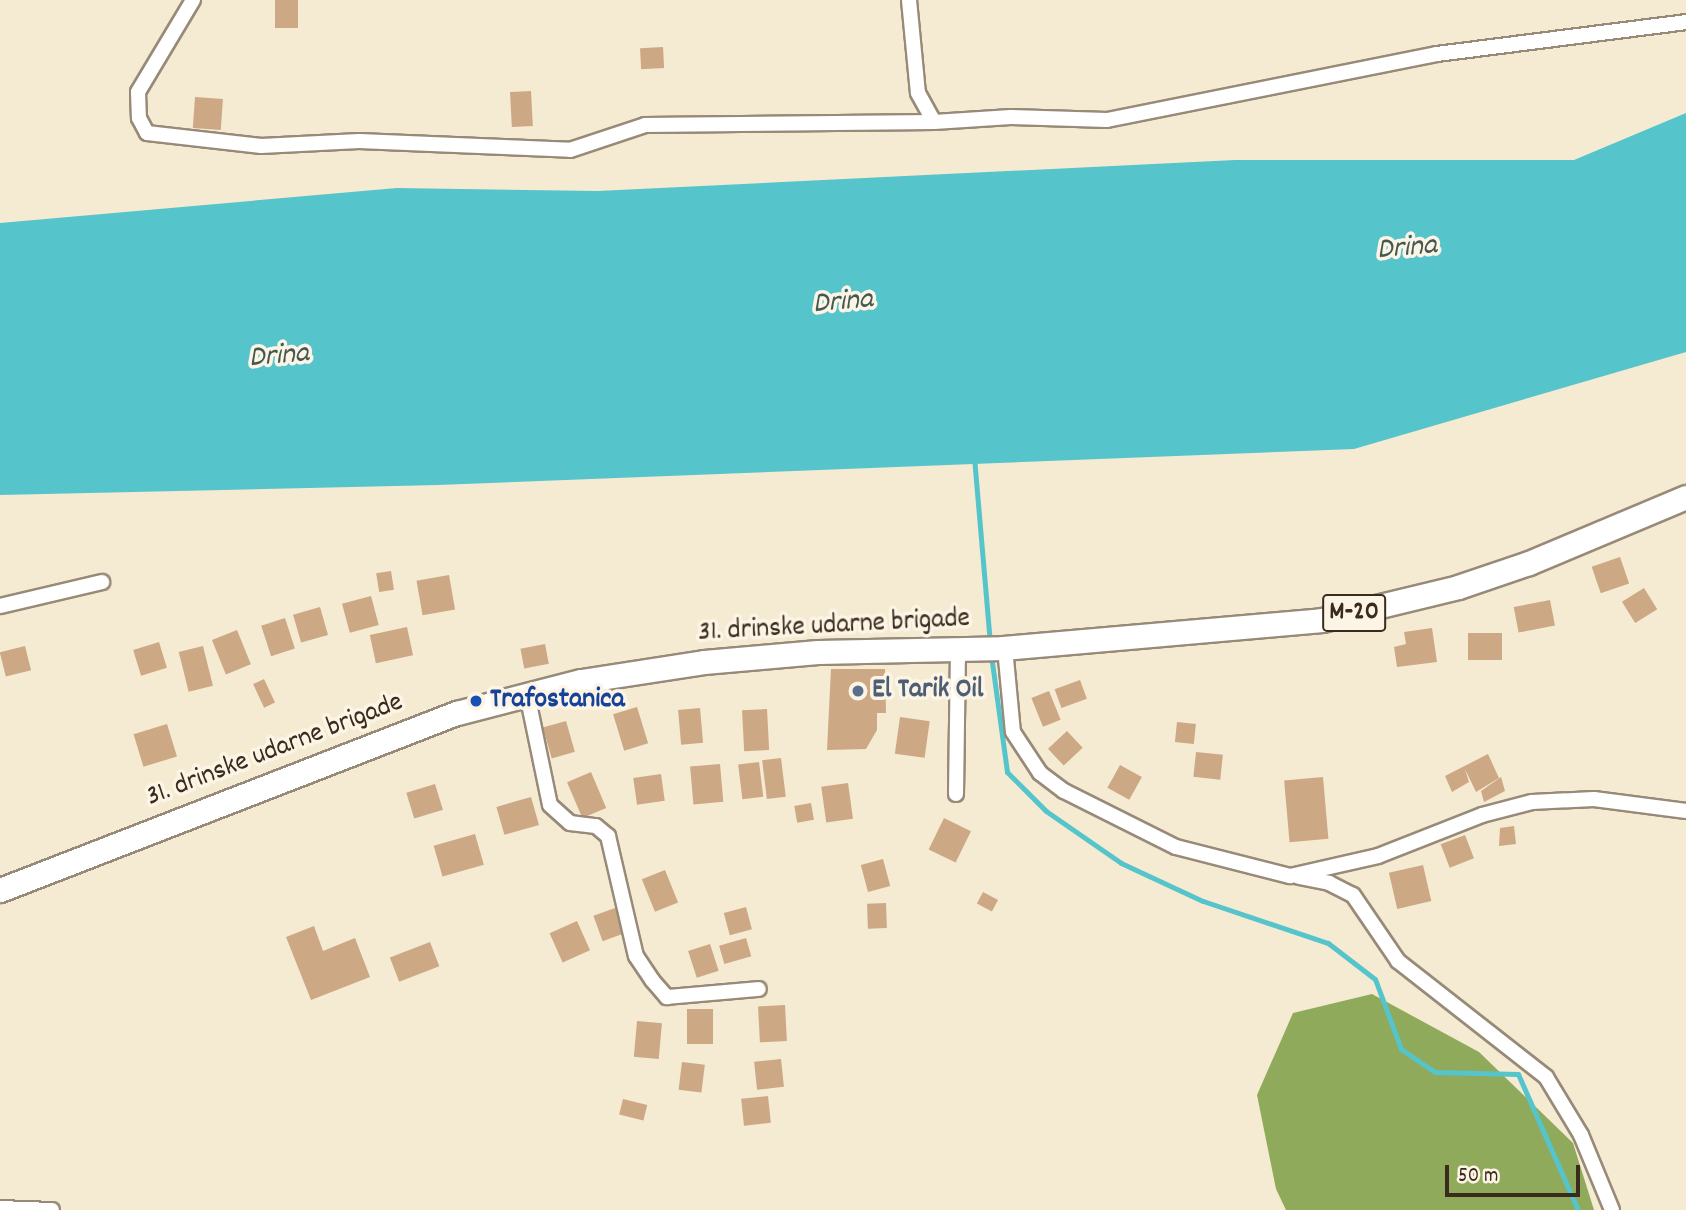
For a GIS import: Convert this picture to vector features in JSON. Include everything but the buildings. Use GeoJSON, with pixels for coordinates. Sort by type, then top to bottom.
{"type":"FeatureCollection","features":[{"type":"Feature","properties":{"kind":"main road","name":"31. drinske udarne brigade"},"geometry":{"type":"LineString","coordinates":[[0,890],[457,713],[527,694],[704,662],[818,652],[998,648],[1254,628],[1390,607],[1529,563],[1686,497]]}},
{"type":"Feature","properties":{"kind":"street"},"geometry":{"type":"LineString","coordinates":[[193,0],[138,92],[139,118],[147,133],[261,146],[359,141],[570,150],[645,125],[934,122],[1011,117],[1107,120],[1437,54],[1686,22]]}},
{"type":"Feature","properties":{"kind":"street"},"geometry":{"type":"LineString","coordinates":[[909,0],[918,93],[934,122]]}},
{"type":"Feature","properties":{"kind":"street"},"geometry":{"type":"LineString","coordinates":[[0,607],[102,582]]}},
{"type":"Feature","properties":{"kind":"street"},"geometry":{"type":"LineString","coordinates":[[998,648],[1013,732],[1040,773],[1064,791],[1176,847],[1290,876],[1329,883],[1353,895],[1398,961],[1531,1060],[1546,1077],[1581,1135],[1612,1210]]}},
{"type":"Feature","properties":{"kind":"street"},"geometry":{"type":"LineString","coordinates":[[956,794],[958,649]]}},
{"type":"Feature","properties":{"kind":"street"},"geometry":{"type":"LineString","coordinates":[[527,694],[550,805],[570,823],[596,826],[608,836],[636,956],[652,980],[667,997],[759,989]]}},
{"type":"Feature","properties":{"kind":"street"},"geometry":{"type":"LineString","coordinates":[[1290,876],[1378,856],[1482,815],[1532,802],[1594,799],[1686,811]]}},
{"type":"Feature","properties":{"kind":"street"},"geometry":{"type":"LineString","coordinates":[[0,1208],[52,1210]]}},
{"type":"Feature","properties":{"kind":"green space"},"geometry":{"type":"Polygon","coordinates":[[[1372,994],[1479,1052],[1573,1143],[1594,1210],[1286,1210],[1276,1189],[1257,1095],[1293,1013],[1372,994]]]}},
{"type":"Feature","properties":{"kind":"water","name":"Drina"},"geometry":{"type":"Polygon","coordinates":[[[1686,113],[1686,352],[1354,449],[438,485],[0,495],[0,223],[397,188],[598,191],[1235,160],[1574,160],[1686,113]]]}},
{"type":"Feature","properties":{"kind":"waterway"},"geometry":{"type":"LineString","coordinates":[[974,457],[990,642]]}},
{"type":"Feature","properties":{"kind":"waterway"},"geometry":{"type":"LineString","coordinates":[[991,655],[1007,772],[1046,811],[1121,863],[1203,901],[1328,943],[1375,979],[1401,1049],[1435,1072],[1518,1074],[1578,1210]]}},
{"type":"Feature","properties":{"kind":"place","name":"El Tarik Oil"},"geometry":{"type":"Point","coordinates":[858,691]}},
{"type":"Feature","properties":{"kind":"place","name":"Trafostanica"},"geometry":{"type":"Point","coordinates":[476,701]}}]}
